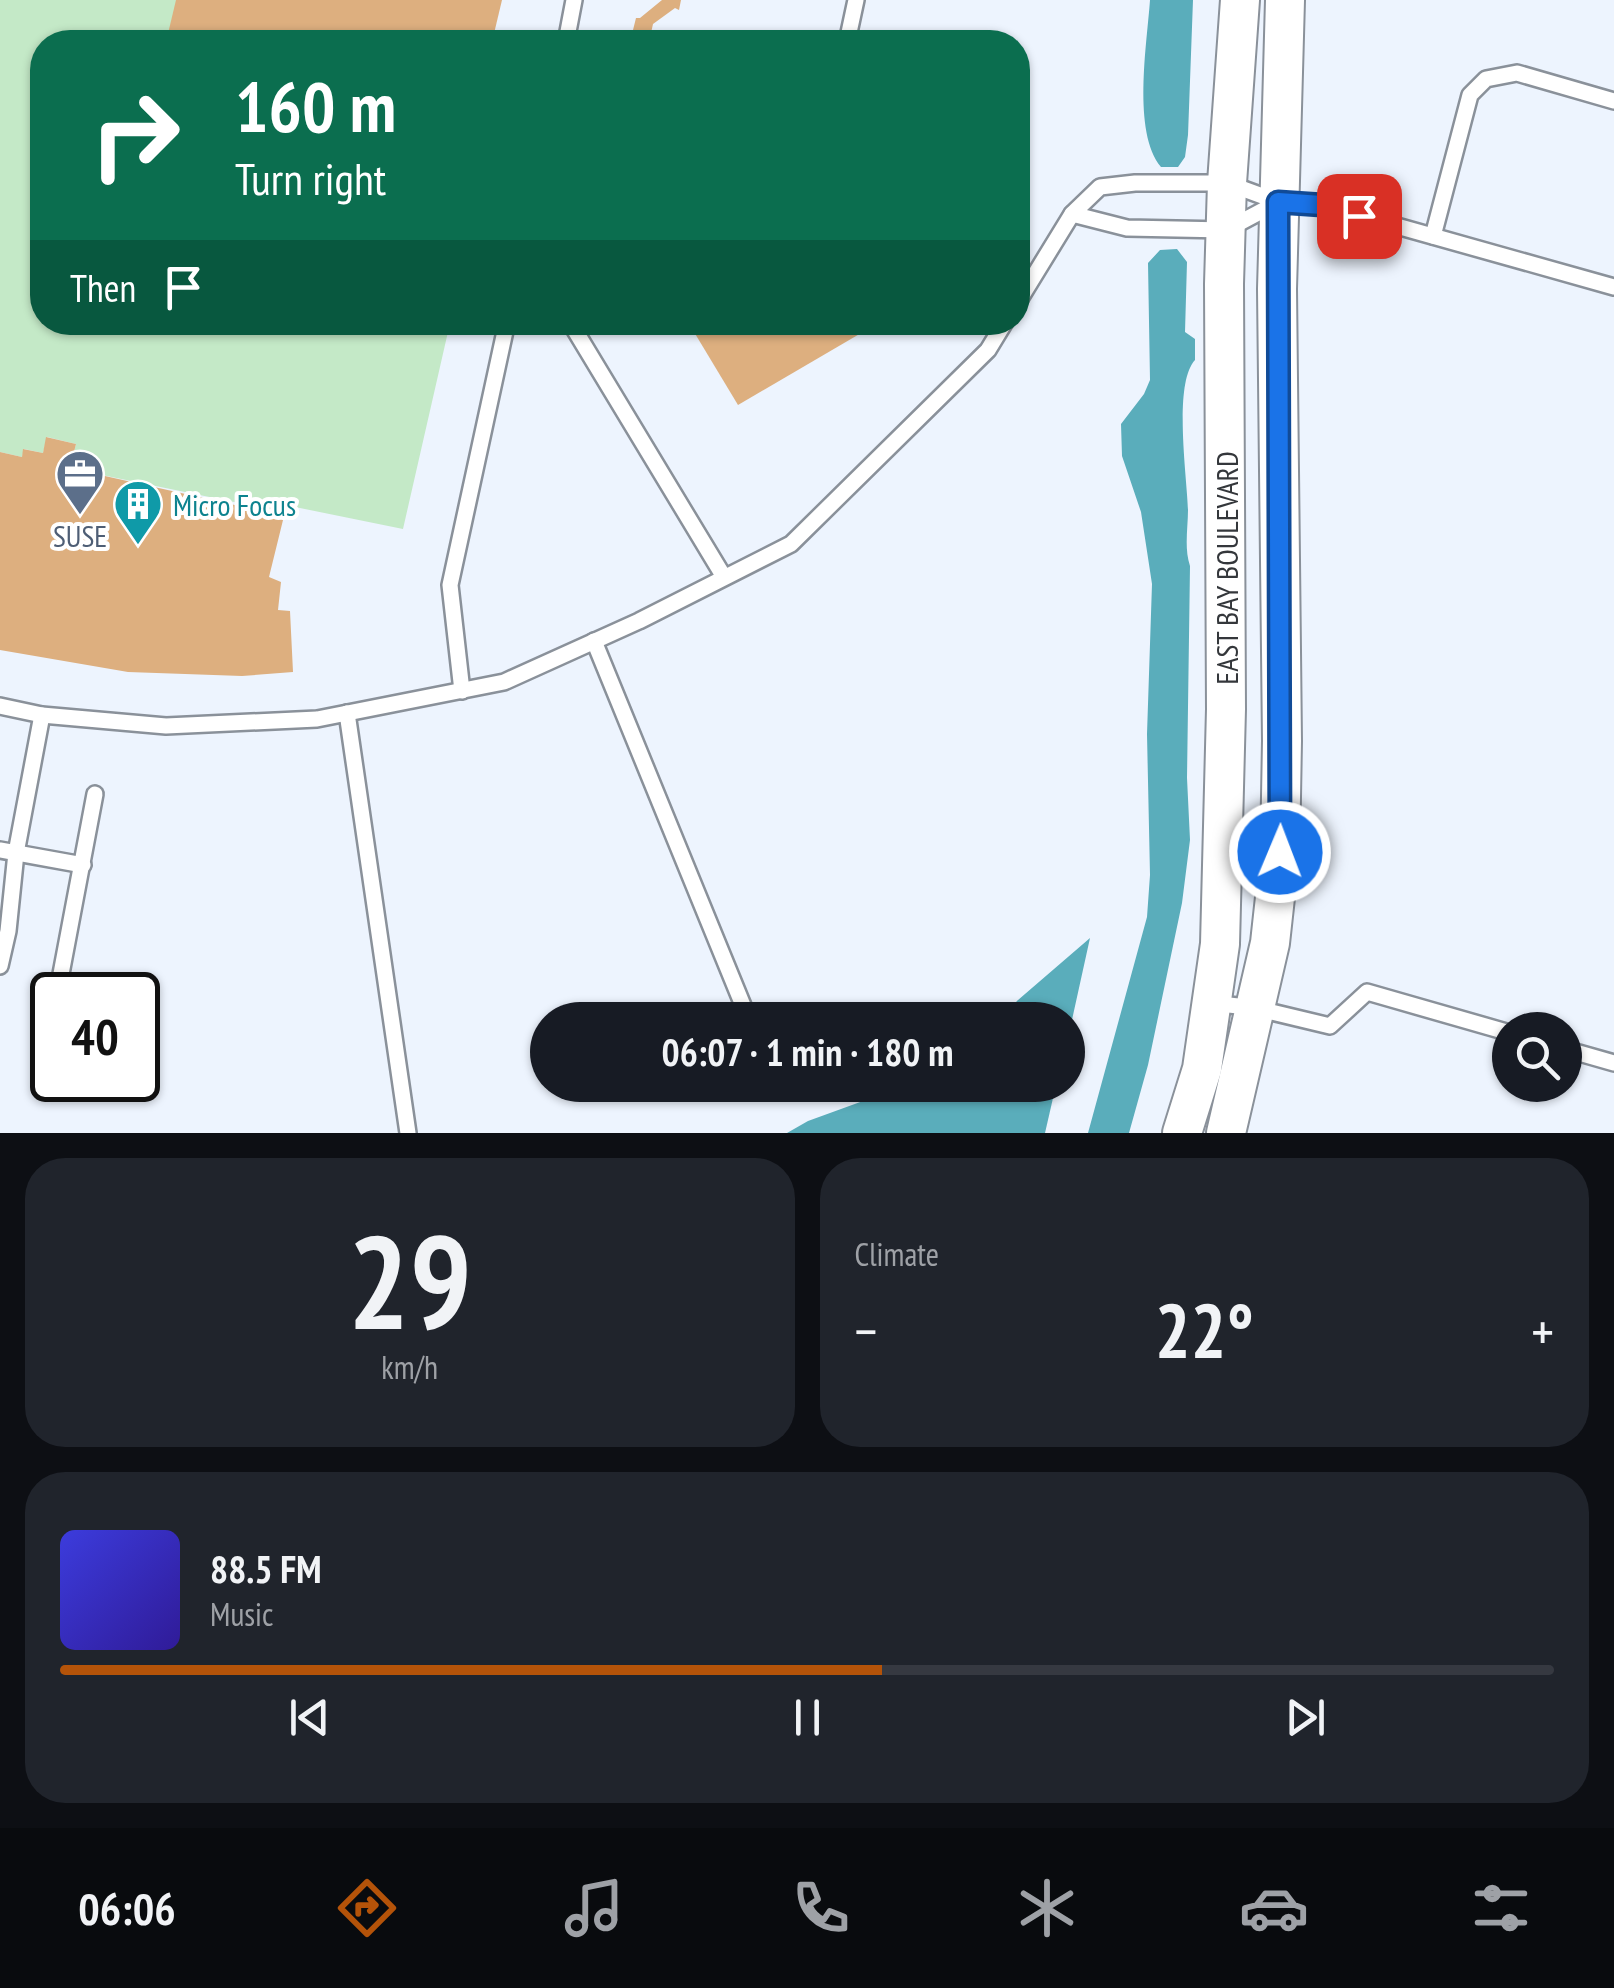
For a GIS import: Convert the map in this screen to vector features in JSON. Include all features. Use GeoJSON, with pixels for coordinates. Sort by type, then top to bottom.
{"type":"FeatureCollection","features":[{"type":"Feature","properties":{"kind":"street","name":"EAST BAY BOULEVARD"},"geometry":{"type":"LineString","coordinates":[[1182,1133],[1202,1069],[1220,944],[1226,708],[1226,230],[1240,0]]}},
{"type":"Feature","properties":{"kind":"street","name":"EAST BAY BOULEVARD"},"geometry":{"type":"LineString","coordinates":[[1226,1133],[1270,942],[1280,852],[1278,202],[1285,0]]}},
{"type":"Feature","properties":{"kind":"lane"},"geometry":{"type":"LineString","coordinates":[[568,30],[574,0]]}},
{"type":"Feature","properties":{"kind":"lane"},"geometry":{"type":"LineString","coordinates":[[849,30],[856,0]]}},
{"type":"Feature","properties":{"kind":"lane"},"geometry":{"type":"LineString","coordinates":[[1434,236],[1470,95],[1486,79],[1516,74],[1614,100]]}},
{"type":"Feature","properties":{"kind":"lane"},"geometry":{"type":"LineString","coordinates":[[1030,282],[1072,214],[1100,188],[1227,183],[1278,202],[1322,205],[1614,286]]}},
{"type":"Feature","properties":{"kind":"lane"},"geometry":{"type":"LineString","coordinates":[[1072,214],[1127,228],[1226,230],[1278,202]]}},
{"type":"Feature","properties":{"kind":"lane"},"geometry":{"type":"LineString","coordinates":[[462,691],[450,585],[504,335]]}},
{"type":"Feature","properties":{"kind":"lane"},"geometry":{"type":"LineString","coordinates":[[578,335],[724,577]]}},
{"type":"Feature","properties":{"kind":"lane"},"geometry":{"type":"LineString","coordinates":[[0,706],[166,726],[317,719],[504,682],[791,544],[988,350],[997,335]]}},
{"type":"Feature","properties":{"kind":"lane"},"geometry":{"type":"LineString","coordinates":[[594,641],[742,1002]]}},
{"type":"Feature","properties":{"kind":"lane"},"geometry":{"type":"LineString","coordinates":[[347,713],[408,1133]]}},
{"type":"Feature","properties":{"kind":"lane"},"geometry":{"type":"LineString","coordinates":[[0,966],[8,930],[8,852],[42,714]]}},
{"type":"Feature","properties":{"kind":"lane"},"geometry":{"type":"LineString","coordinates":[[62,972],[94,794]]}},
{"type":"Feature","properties":{"kind":"lane"},"geometry":{"type":"LineString","coordinates":[[8,852],[83,865]]}},
{"type":"Feature","properties":{"kind":"lane"},"geometry":{"type":"LineString","coordinates":[[1212,1002],[1330,1026],[1366,992],[1492,1028]]}},
{"type":"Feature","properties":{"kind":"lane"},"geometry":{"type":"LineString","coordinates":[[1582,1054],[1614,1063]]}},
{"type":"Feature","properties":{"kind":"green space"},"geometry":{"type":"Polygon","coordinates":[[[0,0],[184,0],[176,30],[30,30],[30,335],[447,335],[403,529],[295,507],[293,514],[87,472],[72,460],[76,444],[47,437],[43,453],[24,449],[22,457],[0,452],[0,0]]]}},
{"type":"Feature","properties":{"kind":"water"},"geometry":{"type":"Polygon","coordinates":[[[1150,0],[1193,0],[1188,135],[1185,157],[1178,167],[1161,167],[1147,132],[1144,87],[1150,0]]]}},
{"type":"Feature","properties":{"kind":"water"},"geometry":{"type":"Polygon","coordinates":[[[1177,249],[1187,262],[1185,332],[1195,339],[1195,360],[1188,372],[1183,409],[1190,566],[1190,840],[1182,903],[1148,1065],[1129,1133],[1088,1133],[1147,917],[1150,875],[1147,734],[1152,584],[1141,512],[1122,456],[1121,424],[1150,380],[1148,263],[1160,250],[1177,249]]]}},
{"type":"Feature","properties":{"kind":"water"},"geometry":{"type":"Polygon","coordinates":[[[1090,938],[1076,1002],[1016,1002],[1090,938]]]}},
{"type":"Feature","properties":{"kind":"water"},"geometry":{"type":"Polygon","coordinates":[[[860,1102],[1052,1102],[1045,1133],[787,1133],[860,1102]]]}},
{"type":"Feature","properties":{"kind":"building"},"geometry":{"type":"Polygon","coordinates":[[[176,0],[502,0],[495,30],[169,30],[176,0]]]}},
{"type":"Feature","properties":{"kind":"building"},"geometry":{"type":"Polygon","coordinates":[[[662,0],[681,0],[679,10],[675,8],[653,24],[652,30],[633,30],[636,18],[662,0]]]}},
{"type":"Feature","properties":{"kind":"building"},"geometry":{"type":"Polygon","coordinates":[[[696,335],[858,335],[738,405],[696,335]]]}},
{"type":"Feature","properties":{"kind":"building","name":"Micro Focus"},"geometry":{"type":"Polygon","coordinates":[[[46,437],[76,444],[72,460],[90,464],[87,472],[284,516],[269,577],[281,582],[278,610],[290,611],[293,672],[242,676],[128,672],[0,650],[0,452],[22,457],[23,449],[43,453],[46,437]]]}},
{"type":"Feature","properties":{"kind":"place","name":"SUSE"},"geometry":{"type":"Point","coordinates":[80,516]}},
{"type":"Feature","properties":{"kind":"place","name":"Micro Focus"},"geometry":{"type":"Point","coordinates":[138,546]}},
{"type":"Feature","properties":{"kind":"route"},"geometry":{"type":"LineString","coordinates":[[1280,852],[1278,202],[1322,205],[1359,216]]}}]}
